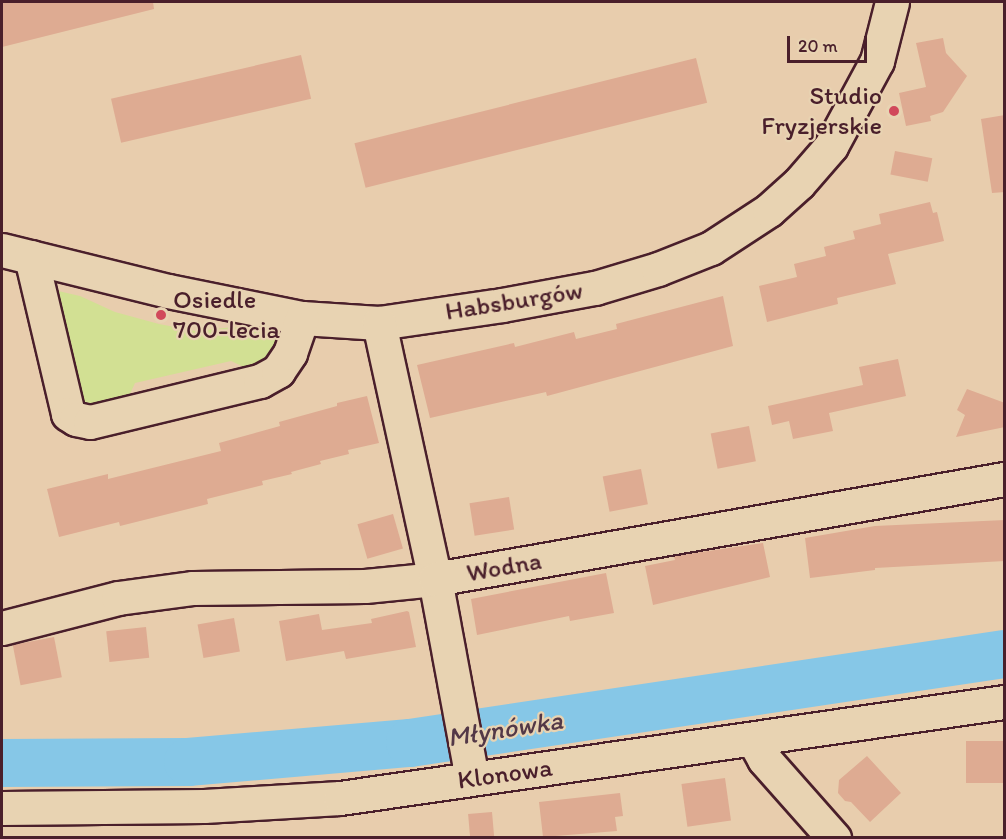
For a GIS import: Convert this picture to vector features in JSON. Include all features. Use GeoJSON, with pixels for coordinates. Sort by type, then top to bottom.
{"type":"FeatureCollection","features":[{"type":"Feature","properties":{"kind":"street","name":"Habsburgów"},"geometry":{"type":"LineString","coordinates":[[16,254],[168,291],[302,318],[379,322],[502,305],[596,288],[658,269],[711,248],[769,210],[799,183],[831,146],[878,61],[892,2]]}},
{"type":"Feature","properties":{"kind":"street"},"geometry":{"type":"LineString","coordinates":[[16,254],[68,414],[76,419],[90,422],[260,381],[278,371],[290,353],[302,318]]}},
{"type":"Feature","properties":{"kind":"street"},"geometry":{"type":"LineString","coordinates":[[379,322],[435,579],[472,778]]}},
{"type":"Feature","properties":{"kind":"street","name":"Wodna"},"geometry":{"type":"LineString","coordinates":[[2,628],[118,598],[193,588],[365,586],[435,579],[1005,479]]}},
{"type":"Feature","properties":{"kind":"street","name":"Klonowa"},"geometry":{"type":"LineString","coordinates":[[2,808],[204,806],[328,799],[1005,702]]}},
{"type":"Feature","properties":{"kind":"street"},"geometry":{"type":"LineString","coordinates":[[753,739],[764,759],[834,837]]}},
{"type":"Feature","properties":{"kind":"green space"},"geometry":{"type":"Polygon","coordinates":[[[45,288],[80,296],[115,312],[159,324],[196,331],[233,327],[267,332],[280,341],[257,373],[231,361],[135,383],[124,407],[89,403],[76,399],[45,288]]]}},
{"type":"Feature","properties":{"kind":"building"},"geometry":{"type":"Polygon","coordinates":[[[2,2],[153,2],[154,9],[2,47],[2,2]]]}},
{"type":"Feature","properties":{"kind":"building"},"geometry":{"type":"Polygon","coordinates":[[[943,38],[946,53],[967,76],[943,112],[930,116],[931,121],[906,126],[899,93],[926,87],[916,43],[943,38]]]}},
{"type":"Feature","properties":{"kind":"building"},"geometry":{"type":"Polygon","coordinates":[[[301,55],[311,99],[121,143],[111,99],[301,55]]]}},
{"type":"Feature","properties":{"kind":"building"},"geometry":{"type":"Polygon","coordinates":[[[696,58],[707,103],[366,188],[354,143],[696,58]]]}},
{"type":"Feature","properties":{"kind":"building"},"geometry":{"type":"Polygon","coordinates":[[[1005,115],[1005,192],[992,193],[981,119],[1005,115]]]}},
{"type":"Feature","properties":{"kind":"building"},"geometry":{"type":"Polygon","coordinates":[[[895,151],[932,158],[928,182],[890,175],[895,151]]]}},
{"type":"Feature","properties":{"kind":"building"},"geometry":{"type":"Polygon","coordinates":[[[930,202],[933,213],[937,212],[944,241],[888,254],[896,284],[837,298],[838,304],[767,322],[759,286],[797,277],[794,264],[826,256],[824,247],[855,239],[853,231],[881,224],[879,214],[930,202]]]}},
{"type":"Feature","properties":{"kind":"building"},"geometry":{"type":"Polygon","coordinates":[[[723,296],[733,346],[547,396],[546,392],[430,418],[417,365],[514,343],[515,347],[574,332],[576,339],[617,329],[616,324],[723,296]]]}},
{"type":"Feature","properties":{"kind":"building"},"geometry":{"type":"Polygon","coordinates":[[[898,359],[906,396],[829,413],[833,431],[793,439],[789,421],[772,425],[768,406],[863,385],[859,367],[898,359]]]}},
{"type":"Feature","properties":{"kind":"building"},"geometry":{"type":"Polygon","coordinates":[[[967,389],[1005,403],[1005,427],[956,437],[965,415],[957,410],[967,389]]]}},
{"type":"Feature","properties":{"kind":"building"},"geometry":{"type":"Polygon","coordinates":[[[367,396],[379,443],[348,450],[349,454],[320,461],[321,464],[291,472],[292,474],[262,481],[263,485],[207,499],[208,504],[120,526],[119,522],[59,537],[47,489],[108,474],[108,479],[221,451],[219,443],[280,426],[279,422],[337,406],[337,403],[367,396]]]}},
{"type":"Feature","properties":{"kind":"building"},"geometry":{"type":"Polygon","coordinates":[[[749,426],[756,461],[718,469],[711,433],[749,426]]]}},
{"type":"Feature","properties":{"kind":"building"},"geometry":{"type":"Polygon","coordinates":[[[641,469],[648,504],[610,512],[603,476],[641,469]]]}},
{"type":"Feature","properties":{"kind":"building"},"geometry":{"type":"Polygon","coordinates":[[[509,497],[514,530],[475,536],[469,503],[509,497]]]}},
{"type":"Feature","properties":{"kind":"building"},"geometry":{"type":"Polygon","coordinates":[[[393,514],[403,549],[367,559],[357,524],[393,514]]]}},
{"type":"Feature","properties":{"kind":"building"},"geometry":{"type":"Polygon","coordinates":[[[1005,520],[1005,561],[875,568],[875,570],[810,578],[805,538],[875,526],[1005,520]]]}},
{"type":"Feature","properties":{"kind":"building"},"geometry":{"type":"Polygon","coordinates":[[[763,543],[770,577],[653,605],[645,566],[675,560],[674,556],[763,543]]]}},
{"type":"Feature","properties":{"kind":"building"},"geometry":{"type":"Polygon","coordinates":[[[606,573],[614,613],[570,621],[569,616],[477,635],[471,599],[606,573]]]}},
{"type":"Feature","properties":{"kind":"building"},"geometry":{"type":"Polygon","coordinates":[[[407,611],[416,647],[346,659],[344,651],[286,661],[279,621],[319,614],[322,630],[372,623],[371,619],[407,611]]]}},
{"type":"Feature","properties":{"kind":"building"},"geometry":{"type":"Polygon","coordinates":[[[234,618],[240,651],[203,658],[198,624],[234,618]]]}},
{"type":"Feature","properties":{"kind":"building"},"geometry":{"type":"Polygon","coordinates":[[[146,627],[149,658],[109,662],[106,631],[146,627]]]}},
{"type":"Feature","properties":{"kind":"building"},"geometry":{"type":"Polygon","coordinates":[[[54,637],[62,677],[21,685],[13,645],[54,637]]]}},
{"type":"Feature","properties":{"kind":"building"},"geometry":{"type":"Polygon","coordinates":[[[966,741],[1004,741],[1004,783],[966,783],[966,741]]]}},
{"type":"Feature","properties":{"kind":"building"},"geometry":{"type":"Polygon","coordinates":[[[867,756],[901,793],[870,822],[851,802],[845,801],[838,793],[839,780],[867,756]]]}},
{"type":"Feature","properties":{"kind":"building"},"geometry":{"type":"Polygon","coordinates":[[[725,778],[731,821],[687,827],[681,784],[725,778]]]}},
{"type":"Feature","properties":{"kind":"building"},"geometry":{"type":"Polygon","coordinates":[[[620,793],[623,816],[615,817],[617,831],[543,837],[539,802],[620,793]]]}},
{"type":"Feature","properties":{"kind":"building"},"geometry":{"type":"Polygon","coordinates":[[[492,812],[494,837],[470,838],[468,814],[492,812]]]}},
{"type":"Feature","properties":{"kind":"waterway","name":"Młynówka"},"geometry":{"type":"LineString","coordinates":[[2,763],[188,762],[410,743],[1004,654]]}},
{"type":"Feature","properties":{"kind":"place","name":"Studio Fryzjerskie"},"geometry":{"type":"Point","coordinates":[894,111]}},
{"type":"Feature","properties":{"kind":"place","name":"Osiedle 700-lecia"},"geometry":{"type":"Point","coordinates":[161,315]}}]}
